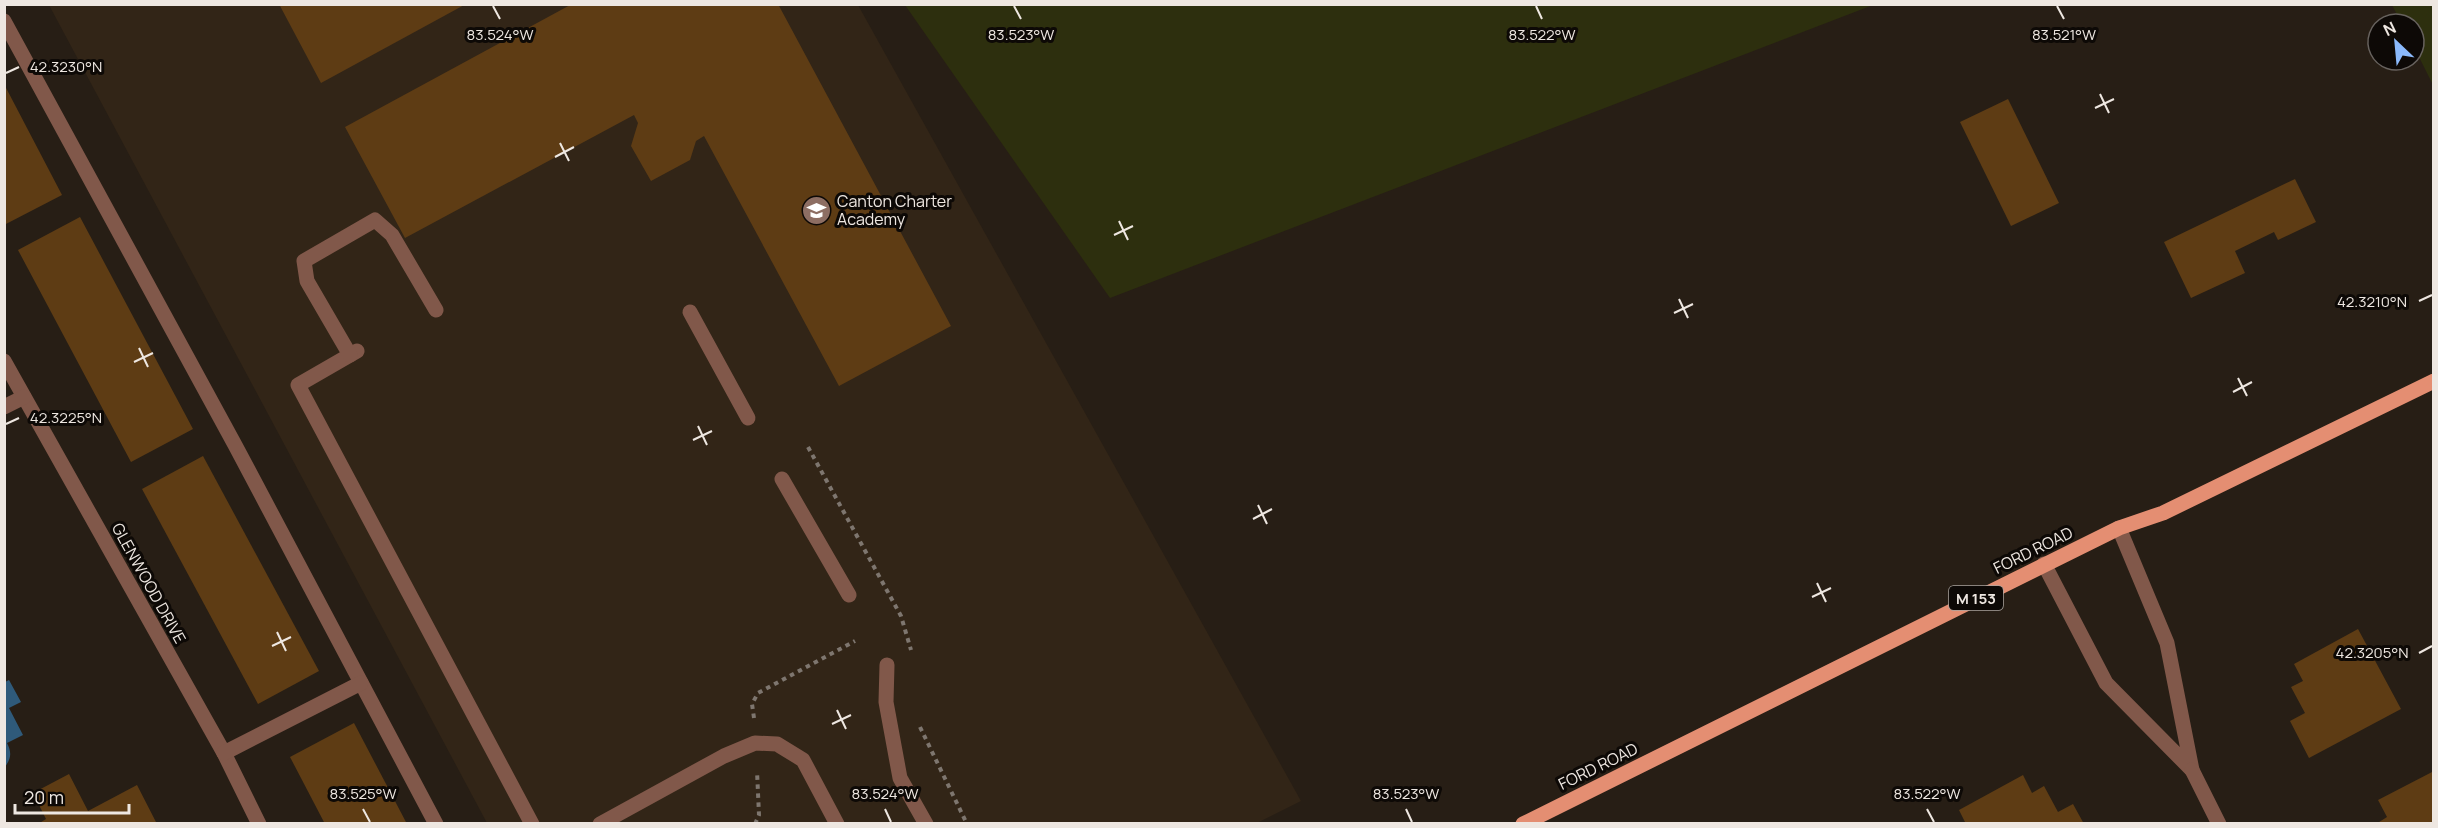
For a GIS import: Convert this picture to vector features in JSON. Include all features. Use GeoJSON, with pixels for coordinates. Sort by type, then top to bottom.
{"type":"FeatureCollection","features":[{"type":"Feature","properties":{"kind":"main road","name":"FORD ROAD"},"geometry":{"type":"LineString","coordinates":[[1523,824],[2044,564],[2119,528],[2163,513],[2433,381]]}},
{"type":"Feature","properties":{"kind":"street"},"geometry":{"type":"LineString","coordinates":[[4,21],[229,434],[436,824]]}},
{"type":"Feature","properties":{"kind":"street"},"geometry":{"type":"LineString","coordinates":[[436,310],[392,235],[375,220],[304,261],[307,281],[354,353],[298,385],[532,824]]}},
{"type":"Feature","properties":{"kind":"street"},"geometry":{"type":"LineString","coordinates":[[690,312],[748,418]]}},
{"type":"Feature","properties":{"kind":"street","name":"GLENWOOD DRIVE"},"geometry":{"type":"LineString","coordinates":[[4,361],[224,753],[259,824]]}},
{"type":"Feature","properties":{"kind":"street"},"geometry":{"type":"LineString","coordinates":[[4,407],[24,398]]}},
{"type":"Feature","properties":{"kind":"street"},"geometry":{"type":"LineString","coordinates":[[782,479],[849,595]]}},
{"type":"Feature","properties":{"kind":"street"},"geometry":{"type":"LineString","coordinates":[[2119,528],[2168,643],[2192,770],[2219,824]]}},
{"type":"Feature","properties":{"kind":"street"},"geometry":{"type":"LineString","coordinates":[[2044,564],[2106,683],[2192,770]]}},
{"type":"Feature","properties":{"kind":"street"},"geometry":{"type":"LineString","coordinates":[[887,665],[886,702],[900,778],[926,824]]}},
{"type":"Feature","properties":{"kind":"street"},"geometry":{"type":"LineString","coordinates":[[224,753],[361,683]]}},
{"type":"Feature","properties":{"kind":"street"},"geometry":{"type":"LineString","coordinates":[[600,824],[724,756],[755,742],[777,744],[803,760],[837,824]]}},
{"type":"Feature","properties":{"kind":"path"},"geometry":{"type":"LineString","coordinates":[[808,447],[901,616],[912,660]]}},
{"type":"Feature","properties":{"kind":"path"},"geometry":{"type":"LineString","coordinates":[[754,718],[752,704],[758,693],[855,641]]}},
{"type":"Feature","properties":{"kind":"path"},"geometry":{"type":"LineString","coordinates":[[916,718],[968,824]]}},
{"type":"Feature","properties":{"kind":"path"},"geometry":{"type":"LineString","coordinates":[[754,824],[759,815],[756,767]]}},
{"type":"Feature","properties":{"kind":"shaded area","name":"Canton Charter Academy"},"geometry":{"type":"Polygon","coordinates":[[[49,5],[858,5],[1301,801],[1255,824],[487,823],[49,5]]]}},
{"type":"Feature","properties":{"kind":"green space"},"geometry":{"type":"Polygon","coordinates":[[[905,5],[1873,5],[1110,298],[905,5]]]}},
{"type":"Feature","properties":{"kind":"green space"},"geometry":{"type":"Polygon","coordinates":[[[2392,5],[2433,5],[2433,85],[2426,71],[2426,12],[2396,12],[2392,5]]]}},
{"type":"Feature","properties":{"kind":"water"},"geometry":{"type":"Polygon","coordinates":[[[9,680],[21,702],[9,708],[23,735],[7,743],[10,755],[5,767],[5,682],[9,680]]]}},
{"type":"Feature","properties":{"kind":"building"},"geometry":{"type":"Polygon","coordinates":[[[279,4],[466,4],[321,83],[279,4]]]}},
{"type":"Feature","properties":{"kind":"building","name":"Canton Charter Academy"},"geometry":{"type":"Polygon","coordinates":[[[572,4],[778,4],[951,326],[839,386],[704,136],[696,141],[690,160],[651,181],[631,146],[638,123],[634,115],[405,238],[345,127],[572,4]]]}},
{"type":"Feature","properties":{"kind":"building"},"geometry":{"type":"Polygon","coordinates":[[[4,84],[62,195],[4,225],[4,84]]]}},
{"type":"Feature","properties":{"kind":"building"},"geometry":{"type":"Polygon","coordinates":[[[2008,99],[2059,203],[2011,226],[1960,122],[2008,99]]]}},
{"type":"Feature","properties":{"kind":"building"},"geometry":{"type":"Polygon","coordinates":[[[2295,179],[2316,222],[2278,240],[2274,232],[2235,251],[2245,273],[2191,298],[2164,242],[2295,179]]]}},
{"type":"Feature","properties":{"kind":"building"},"geometry":{"type":"Polygon","coordinates":[[[80,217],[193,429],[131,462],[18,250],[80,217]]]}},
{"type":"Feature","properties":{"kind":"building"},"geometry":{"type":"Polygon","coordinates":[[[203,456],[319,671],[258,704],[142,489],[203,456]]]}},
{"type":"Feature","properties":{"kind":"building"},"geometry":{"type":"Polygon","coordinates":[[[2358,629],[2401,709],[2309,758],[2290,721],[2305,713],[2291,687],[2303,681],[2294,664],[2358,629]]]}},
{"type":"Feature","properties":{"kind":"building"},"geometry":{"type":"Polygon","coordinates":[[[354,723],[407,824],[325,824],[290,757],[354,723]]]}},
{"type":"Feature","properties":{"kind":"building"},"geometry":{"type":"Polygon","coordinates":[[[2434,771],[2434,824],[2376,824],[2387,817],[2378,800],[2434,771]]]}},
{"type":"Feature","properties":{"kind":"building"},"geometry":{"type":"Polygon","coordinates":[[[69,774],[88,811],[137,785],[157,824],[38,824],[46,819],[33,793],[69,774]]]}},
{"type":"Feature","properties":{"kind":"building"},"geometry":{"type":"Polygon","coordinates":[[[2023,775],[2032,793],[2044,786],[2058,812],[2073,804],[2084,824],[1966,824],[1959,810],[2023,775]]]}},
{"type":"Feature","properties":{"kind":"place","name":"Canton Charter Academy"},"geometry":{"type":"Point","coordinates":[816,210]}}]}
